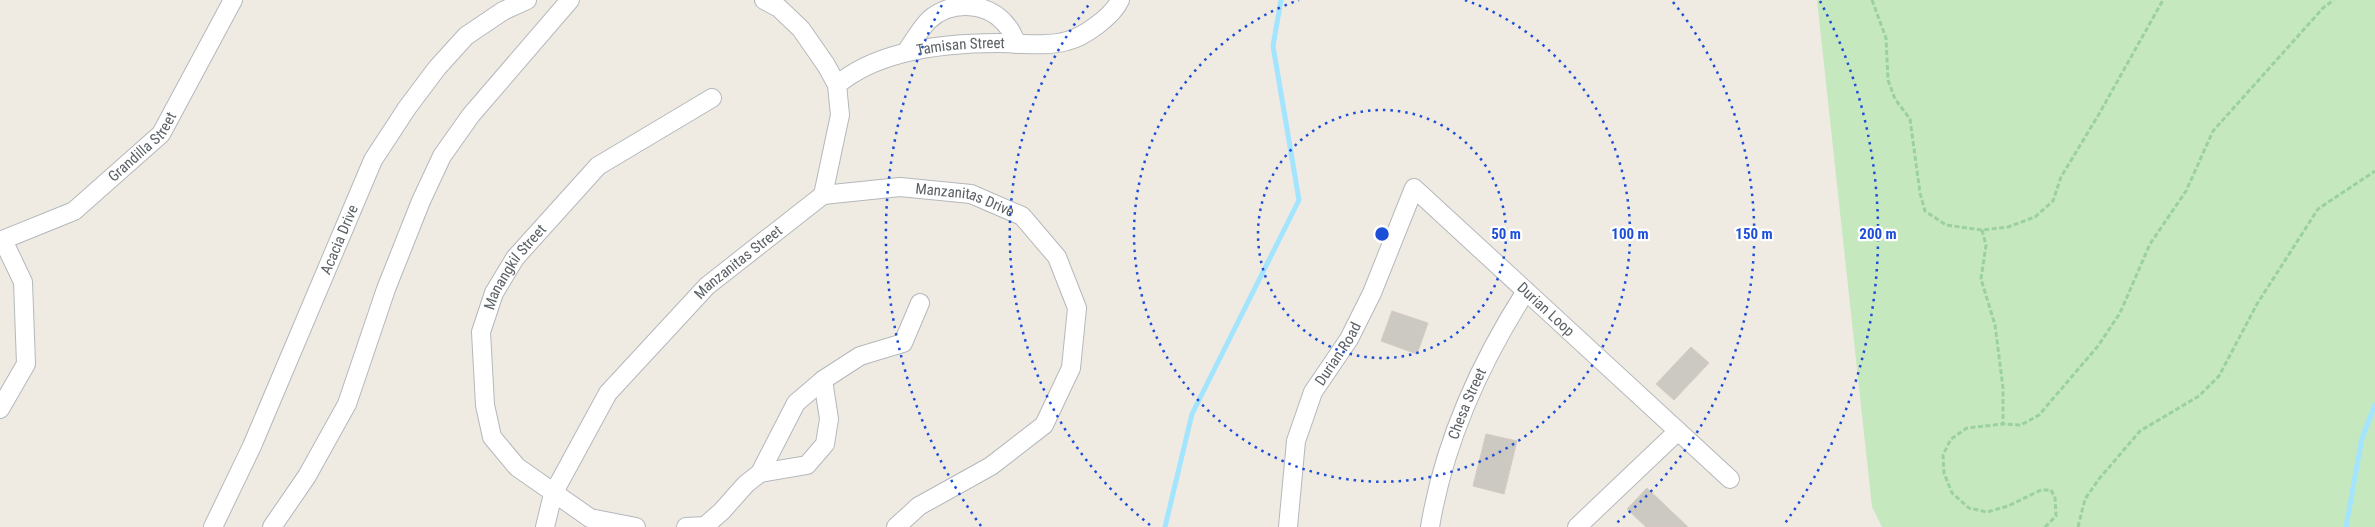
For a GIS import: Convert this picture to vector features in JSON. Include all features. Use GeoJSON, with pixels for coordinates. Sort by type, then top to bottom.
{"type":"FeatureCollection","features":[{"type":"Feature","properties":{"kind":"street","name":"Grandilla Street"},"geometry":{"type":"LineString","coordinates":[[1,241],[74,210],[161,134],[233,0]]}},
{"type":"Feature","properties":{"kind":"street","name":"Acacia Drive"},"geometry":{"type":"LineString","coordinates":[[212,527],[252,446],[373,160],[407,108],[437,68],[466,36],[503,11],[527,0]]}},
{"type":"Feature","properties":{"kind":"street"},"geometry":{"type":"LineString","coordinates":[[272,527],[307,476],[347,404],[386,289],[421,201],[442,156],[471,115],[570,0]]}},
{"type":"Feature","properties":{"kind":"street","name":"Tamisan Street"},"geometry":{"type":"LineString","coordinates":[[837,85],[849,75],[906,52],[953,45],[1043,44],[1068,41],[1105,19],[1120,0]]}},
{"type":"Feature","properties":{"kind":"street"},"geometry":{"type":"LineString","coordinates":[[777,3],[801,29],[826,64],[837,85],[840,115],[823,195]]}},
{"type":"Feature","properties":{"kind":"street","name":"Tamisan Street"},"geometry":{"type":"LineString","coordinates":[[906,52],[929,20],[961,4],[983,8],[998,16],[1007,26],[1018,44]]}},
{"type":"Feature","properties":{"kind":"street","name":"Manangkil Street"},"geometry":{"type":"LineString","coordinates":[[636,527],[590,518],[553,494],[517,467],[492,437],[485,405],[482,332],[494,293],[515,258],[598,166],[712,98]]}},
{"type":"Feature","properties":{"kind":"street","name":"Manzanitas Drive"},"geometry":{"type":"LineString","coordinates":[[823,195],[900,187],[971,194],[1022,216],[1057,257],[1078,308],[1071,368],[1044,425],[990,466],[919,506],[896,527]]}},
{"type":"Feature","properties":{"kind":"street","name":"Durian Loop"},"geometry":{"type":"LineString","coordinates":[[1414,188],[1730,479]]}},
{"type":"Feature","properties":{"kind":"street","name":"Durian Road"},"geometry":{"type":"LineString","coordinates":[[1288,527],[1296,441],[1313,392],[1349,339],[1372,294],[1414,188]]}},
{"type":"Feature","properties":{"kind":"street","name":"Manzanitas Street"},"geometry":{"type":"LineString","coordinates":[[545,527],[553,494],[608,393],[707,286],[823,195]]}},
{"type":"Feature","properties":{"kind":"street"},"geometry":{"type":"LineString","coordinates":[[0,409],[26,364],[23,282],[1,241]]}},
{"type":"Feature","properties":{"kind":"street","name":"Chesa Street"},"geometry":{"type":"LineString","coordinates":[[1430,527],[1436,492],[1452,438],[1499,333],[1526,291]]}},
{"type":"Feature","properties":{"kind":"street"},"geometry":{"type":"LineString","coordinates":[[686,527],[705,526],[722,511],[746,484],[760,473],[796,403],[823,380],[860,356],[903,343],[920,303]]}},
{"type":"Feature","properties":{"kind":"street"},"geometry":{"type":"LineString","coordinates":[[760,473],[808,465],[825,444],[829,419],[823,380]]}},
{"type":"Feature","properties":{"kind":"street"},"geometry":{"type":"LineString","coordinates":[[1577,527],[1678,431]]}},
{"type":"Feature","properties":{"kind":"path"},"geometry":{"type":"LineString","coordinates":[[1872,0],[1886,38],[1888,80],[1895,99],[1910,120],[1920,193],[1925,211],[1946,225],[1982,230],[2008,226],[2035,217],[2053,201],[2061,177],[2163,0]]}},
{"type":"Feature","properties":{"kind":"path"},"geometry":{"type":"LineString","coordinates":[[2045,527],[2056,516],[2055,498],[2051,490],[2041,490],[2008,506],[1987,512],[1969,508],[1952,493],[1944,473],[1943,455],[1951,439],[1967,428],[2003,424],[2021,425],[2039,416],[2098,346],[2120,314],[2150,244],[2186,191],[2213,131],[2324,7],[2334,0]]}},
{"type":"Feature","properties":{"kind":"path"},"geometry":{"type":"LineString","coordinates":[[2078,527],[2085,499],[2099,479],[2140,431],[2199,396],[2220,376],[2257,304],[2318,209],[2375,171]]}},
{"type":"Feature","properties":{"kind":"path"},"geometry":{"type":"LineString","coordinates":[[1982,230],[1986,245],[1982,279],[1995,325],[2003,388],[2003,424]]}},
{"type":"Feature","properties":{"kind":"green space"},"geometry":{"type":"Polygon","coordinates":[[[1817,0],[2375,0],[2375,527],[1882,527],[1872,507],[1817,0]]]}},
{"type":"Feature","properties":{"kind":"building"},"geometry":{"type":"Polygon","coordinates":[[[1392,311],[1428,323],[1417,354],[1381,341],[1392,311]]]}},
{"type":"Feature","properties":{"kind":"building"},"geometry":{"type":"Polygon","coordinates":[[[1691,347],[1709,363],[1674,400],[1656,384],[1691,347]]]}},
{"type":"Feature","properties":{"kind":"building"},"geometry":{"type":"Polygon","coordinates":[[[1486,434],[1517,441],[1504,494],[1473,486],[1486,434]]]}},
{"type":"Feature","properties":{"kind":"building"},"geometry":{"type":"Polygon","coordinates":[[[1647,488],[1688,527],[1646,527],[1627,509],[1647,488]]]}},
{"type":"Feature","properties":{"kind":"waterway"},"geometry":{"type":"LineString","coordinates":[[1165,527],[1192,414],[1299,200],[1273,46],[1281,0]]}},
{"type":"Feature","properties":{"kind":"waterway"},"geometry":{"type":"LineString","coordinates":[[2346,527],[2362,438],[2375,405]]}}]}
